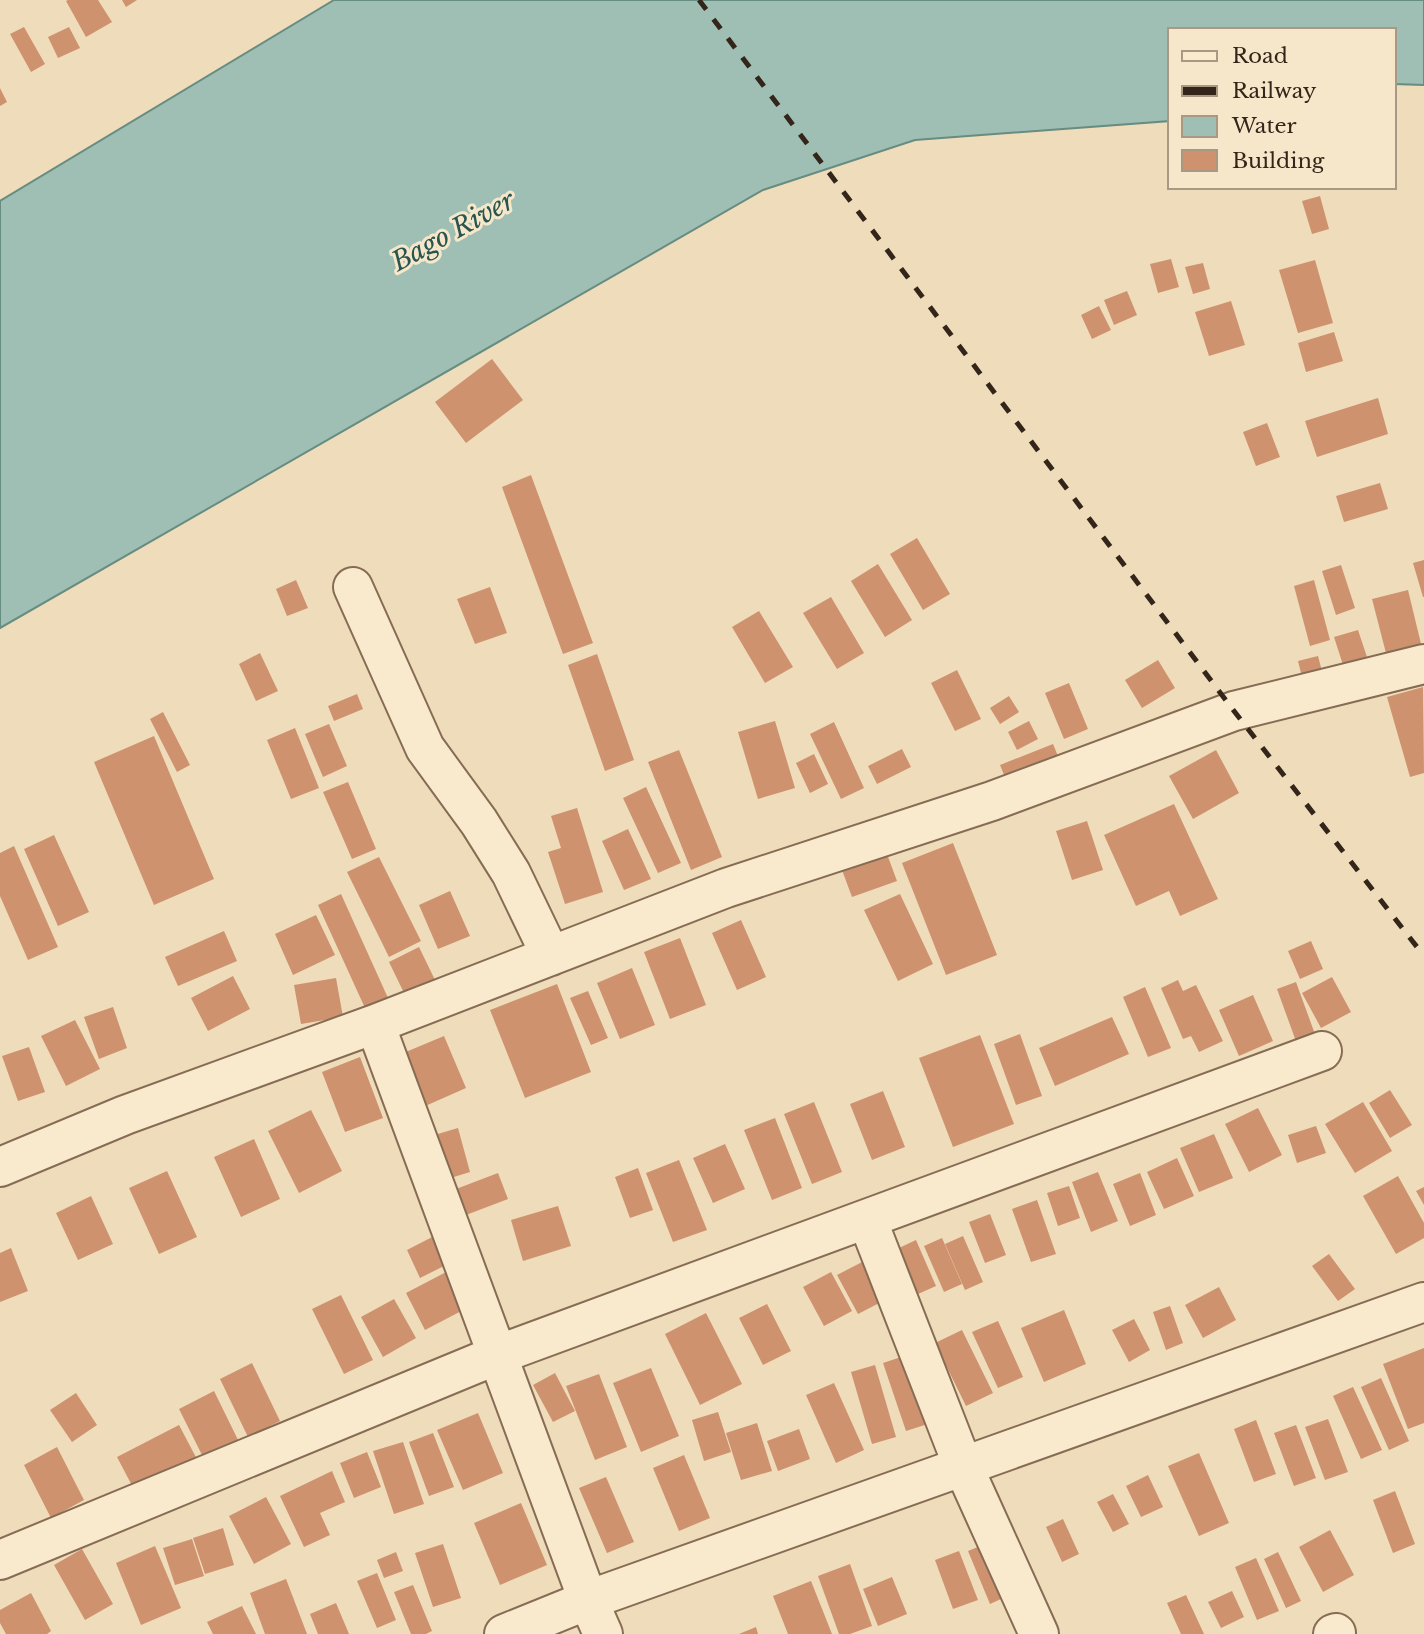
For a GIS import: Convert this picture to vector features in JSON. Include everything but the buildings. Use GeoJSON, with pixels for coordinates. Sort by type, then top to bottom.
{"type":"FeatureCollection","features":[{"type":"Feature","properties":{"kind":"street"},"geometry":{"type":"LineString","coordinates":[[353,587],[425,748],[512,873],[551,956]]}},
{"type":"Feature","properties":{"kind":"street"},"geometry":{"type":"LineString","coordinates":[[0,1167],[125,1115],[375,1024],[726,888],[992,801],[1234,711],[1424,664]]}},
{"type":"Feature","properties":{"kind":"street"},"geometry":{"type":"LineString","coordinates":[[375,1024],[595,1617]]}},
{"type":"Feature","properties":{"kind":"street"},"geometry":{"type":"LineString","coordinates":[[0,1560],[497,1355],[1322,1051]]}},
{"type":"Feature","properties":{"kind":"street"},"geometry":{"type":"LineString","coordinates":[[867,1219],[963,1466],[1039,1634]]}},
{"type":"Feature","properties":{"kind":"street"},"geometry":{"type":"LineString","coordinates":[[504,1634],[595,1617],[963,1466],[1424,1302]]}},
{"type":"Feature","properties":{"kind":"water","name":"Bago River"},"geometry":{"type":"Polygon","coordinates":[[[334,0],[1424,0],[1424,85],[1396,84],[1396,28],[1168,28],[1168,121],[915,140],[763,190],[0,628],[0,201],[334,0]]]}},
{"type":"Feature","properties":{"kind":"railway"},"geometry":{"type":"LineString","coordinates":[[699,0],[1234,711],[1424,956]]}}]}
